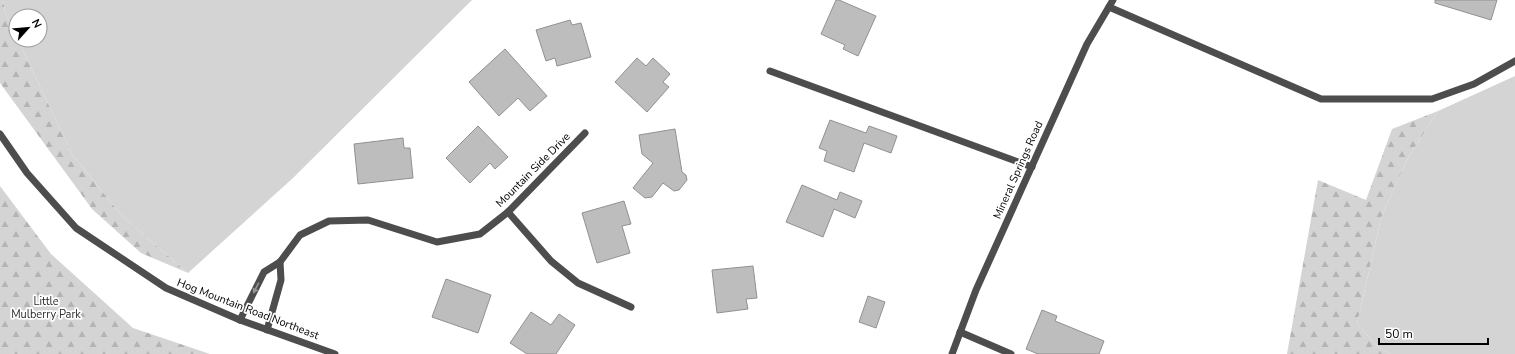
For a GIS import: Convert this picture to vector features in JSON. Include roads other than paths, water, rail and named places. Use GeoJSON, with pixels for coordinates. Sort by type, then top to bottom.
{"type":"FeatureCollection","features":[{"type":"Feature","properties":{"kind":"street","name":"Mineral Springs Road"},"geometry":{"type":"LineString","coordinates":[[952,354],[976,290],[1087,44],[1113,0]]}},
{"type":"Feature","properties":{"kind":"street"},"geometry":{"type":"LineString","coordinates":[[1109,7],[1321,99],[1432,99],[1474,84],[1515,61]]}},
{"type":"Feature","properties":{"kind":"street"},"geometry":{"type":"LineString","coordinates":[[770,71],[1032,167]]}},
{"type":"Feature","properties":{"kind":"street","name":"Mountain Side Drive"},"geometry":{"type":"LineString","coordinates":[[240,320],[264,272],[280,262],[300,235],[329,221],[368,220],[437,242],[480,234],[508,212],[585,133]]}},
{"type":"Feature","properties":{"kind":"street","name":"Hog Mountain Road Northeast"},"geometry":{"type":"LineString","coordinates":[[0,134],[27,173],[76,228],[166,288],[240,320],[335,354]]}},
{"type":"Feature","properties":{"kind":"street"},"geometry":{"type":"LineString","coordinates":[[508,212],[551,261],[578,283],[631,307]]}},
{"type":"Feature","properties":{"kind":"street"},"geometry":{"type":"LineString","coordinates":[[267,330],[281,280],[280,262]]}},
{"type":"Feature","properties":{"kind":"street"},"geometry":{"type":"LineString","coordinates":[[960,332],[1011,354]]}},
{"type":"Feature","properties":{"kind":"park label","name":"Little Mulberry Park"},"geometry":{"type":"Point","coordinates":[46,307]}}]}
